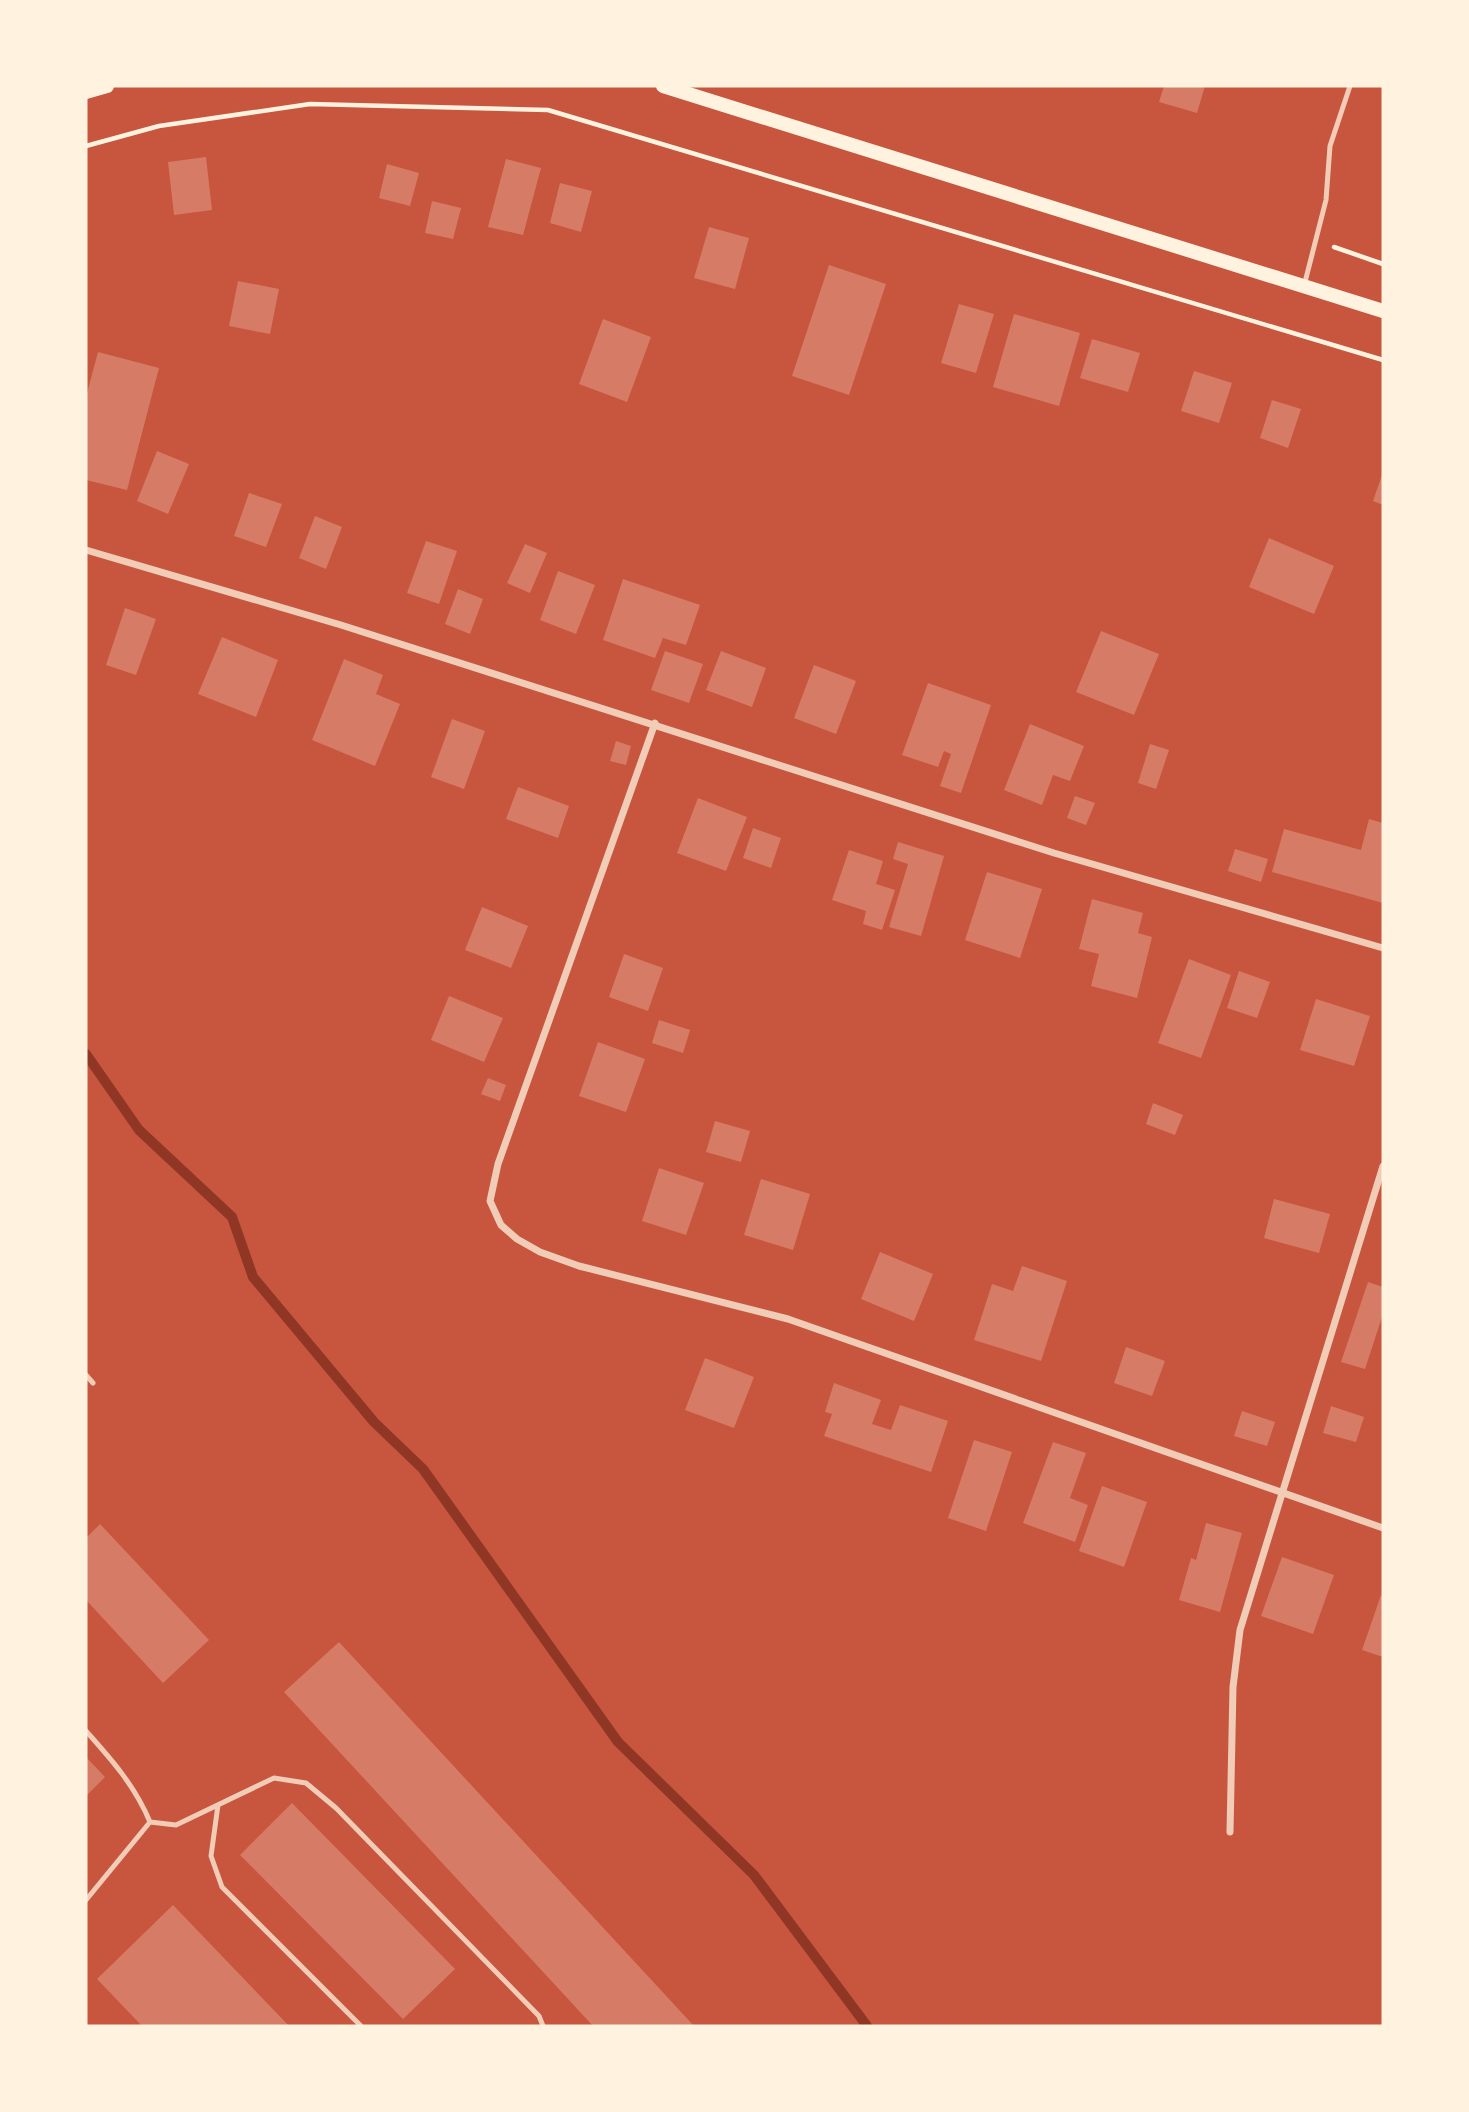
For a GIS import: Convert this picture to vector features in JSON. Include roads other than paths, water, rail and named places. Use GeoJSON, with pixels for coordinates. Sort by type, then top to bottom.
{"type":"FeatureCollection","features":[{"type":"Feature","properties":{"kind":"main road"},"geometry":{"type":"LineString","coordinates":[[86,92],[107,86]]}},
{"type":"Feature","properties":{"kind":"main road"},"geometry":{"type":"LineString","coordinates":[[663,86],[1383,311]]}},
{"type":"Feature","properties":{"kind":"street"},"geometry":{"type":"LineString","coordinates":[[86,550],[341,625],[655,723],[1054,853],[1383,948]]}},
{"type":"Feature","properties":{"kind":"street"},"geometry":{"type":"LineString","coordinates":[[655,723],[498,1164],[490,1201],[501,1224],[517,1239],[540,1252],[579,1266],[788,1319],[1383,1528]]}},
{"type":"Feature","properties":{"kind":"street"},"geometry":{"type":"LineString","coordinates":[[1230,1832],[1233,1687],[1240,1630],[1280,1493],[1383,1166]]}},
{"type":"Feature","properties":{"kind":"lane"},"geometry":{"type":"LineString","coordinates":[[1304,286],[1326,200],[1330,146],[1350,86]]}},
{"type":"Feature","properties":{"kind":"lane"},"geometry":{"type":"LineString","coordinates":[[86,1375],[93,1383]]}},
{"type":"Feature","properties":{"kind":"lane"},"geometry":{"type":"LineString","coordinates":[[86,1731],[122,1770],[138,1794],[150,1822]]}},
{"type":"Feature","properties":{"kind":"lane"},"geometry":{"type":"LineString","coordinates":[[150,1822],[176,1825],[274,1778],[306,1783],[337,1808],[530,2006],[543,2026]]}},
{"type":"Feature","properties":{"kind":"lane"},"geometry":{"type":"LineString","coordinates":[[218,1805],[211,1856],[222,1887],[361,2026]]}},
{"type":"Feature","properties":{"kind":"lane"},"geometry":{"type":"LineString","coordinates":[[86,1900],[150,1822]]}},
{"type":"Feature","properties":{"kind":"waterway"},"geometry":{"type":"LineString","coordinates":[[86,1054],[139,1130],[232,1217],[253,1277],[374,1422],[423,1469],[618,1742],[754,1875],[867,2026]]}}]}
